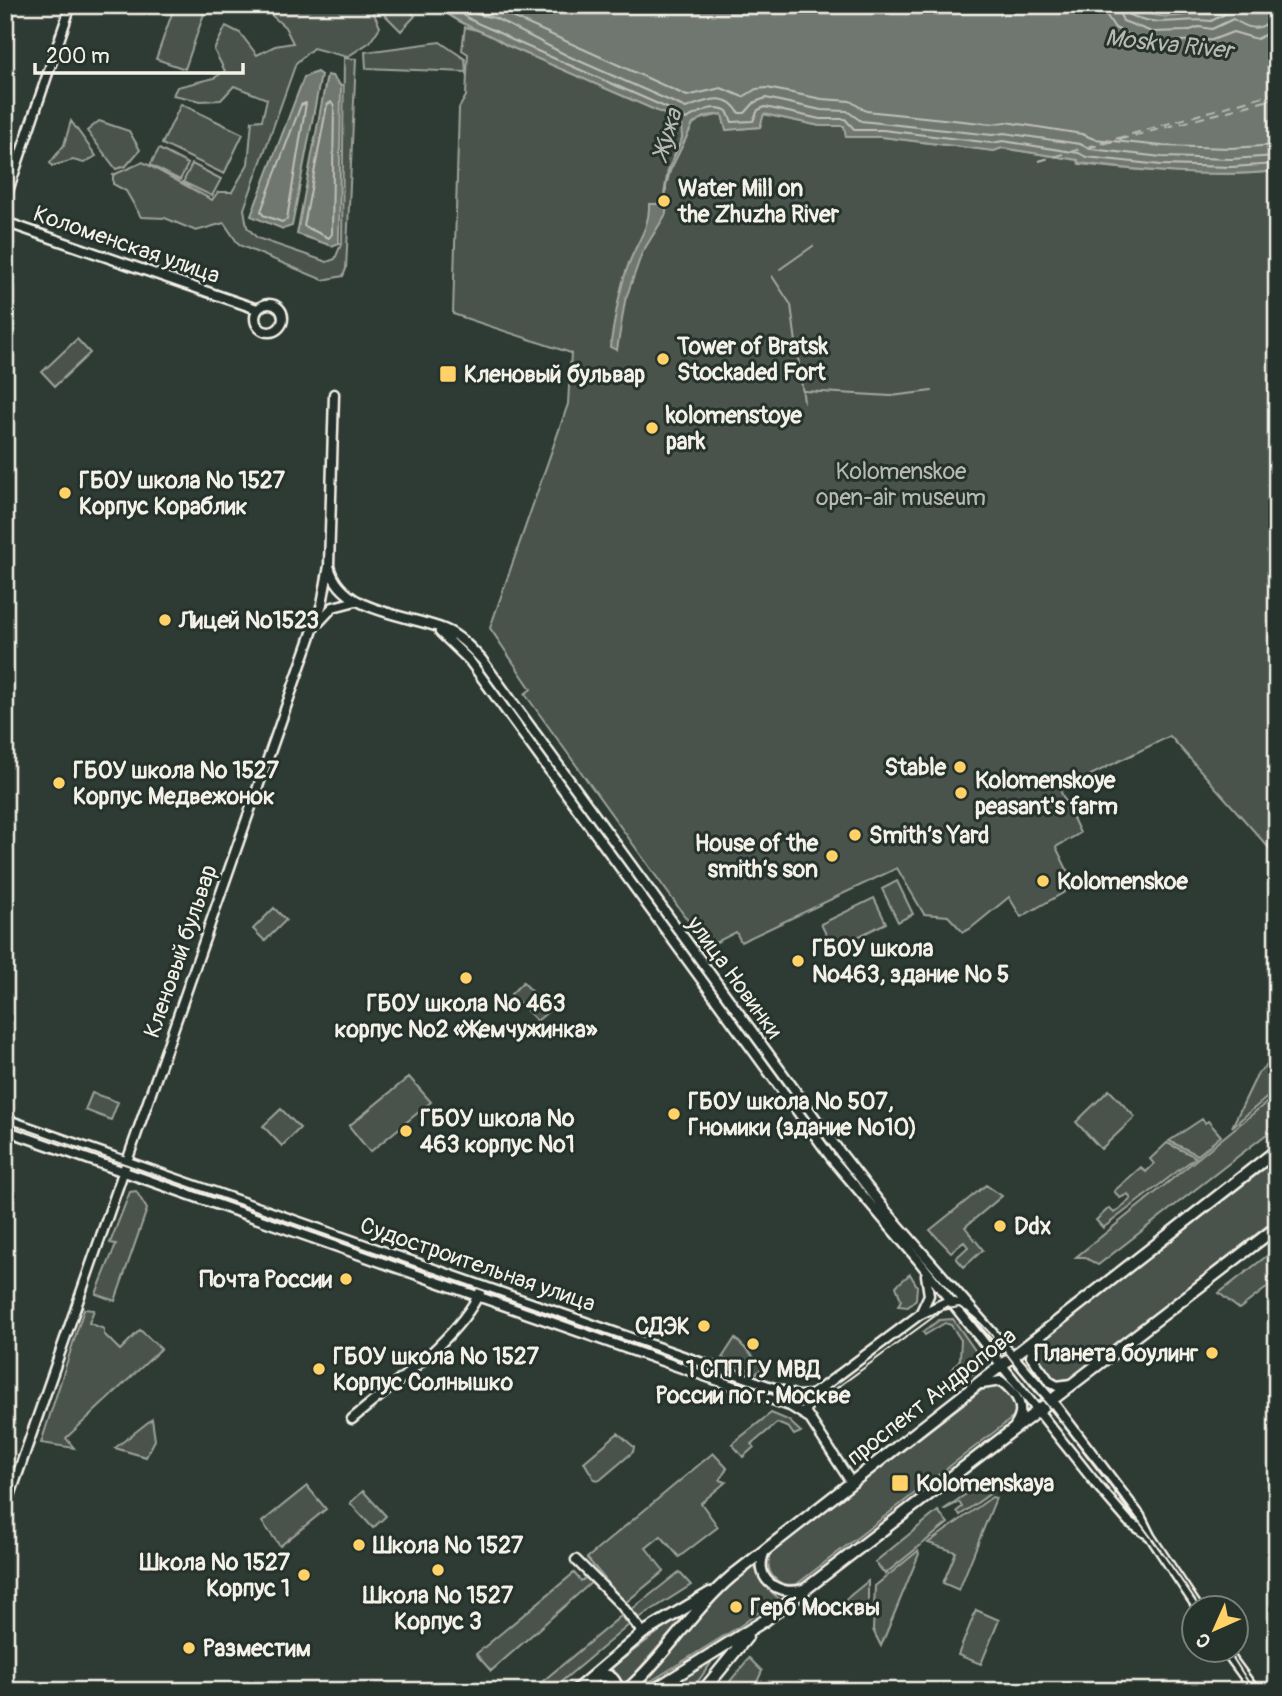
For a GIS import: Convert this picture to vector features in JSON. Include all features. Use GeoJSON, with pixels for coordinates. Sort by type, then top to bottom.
{"type":"FeatureCollection","features":[{"type":"Feature","properties":{"kind":"main road","name":"проспект Андропова"},"geometry":{"type":"LineString","coordinates":[[626,1691],[644,1675],[717,1589],[999,1365],[1277,1150]]}},
{"type":"Feature","properties":{"kind":"main road"},"geometry":{"type":"LineString","coordinates":[[703,1691],[740,1643],[764,1621],[1277,1227]]}},
{"type":"Feature","properties":{"kind":"main road"},"geometry":{"type":"LineString","coordinates":[[575,1691],[643,1633],[717,1589]]}},
{"type":"Feature","properties":{"kind":"main road"},"geometry":{"type":"LineString","coordinates":[[652,1691],[764,1621]]}},
{"type":"Feature","properties":{"kind":"main road"},"geometry":{"type":"LineString","coordinates":[[585,1682],[605,1675],[614,1680],[617,1691]]}},
{"type":"Feature","properties":{"kind":"street"},"geometry":{"type":"LineString","coordinates":[[5,200],[71,5]]}},
{"type":"Feature","properties":{"kind":"street","name":"Коломенская улица"},"geometry":{"type":"LineString","coordinates":[[5,222],[237,303],[257,309],[266,303],[275,304],[281,311],[282,322],[277,330],[266,332],[258,327],[254,319],[237,303]]}},
{"type":"Feature","properties":{"kind":"street"},"geometry":{"type":"LineString","coordinates":[[254,319],[257,309]]}},
{"type":"Feature","properties":{"kind":"street","name":"Кленовый бульвар"},"geometry":{"type":"LineString","coordinates":[[5,1510],[314,631],[329,566],[334,394]]}},
{"type":"Feature","properties":{"kind":"street","name":"улица Новинки"},"geometry":{"type":"LineString","coordinates":[[329,566],[335,582],[356,601],[452,633],[466,644],[510,698],[784,1077],[887,1212],[1052,1401],[1140,1516],[1150,1536]]}},
{"type":"Feature","properties":{"kind":"street"},"geometry":{"type":"LineString","coordinates":[[314,631],[333,607],[356,601]]}},
{"type":"Feature","properties":{"kind":"street","name":"улица Новинки"},"geometry":{"type":"LineString","coordinates":[[428,625],[448,637],[462,651],[776,1084],[862,1197],[924,1269],[1037,1412],[1129,1522],[1150,1536]]}},
{"type":"Feature","properties":{"kind":"street"},"geometry":{"type":"LineString","coordinates":[[501,704],[501,697],[510,698]]}},
{"type":"Feature","properties":{"kind":"street"},"geometry":{"type":"LineString","coordinates":[[776,1084],[784,1077]]}},
{"type":"Feature","properties":{"kind":"street","name":"Судостроительная улица"},"geometry":{"type":"LineString","coordinates":[[5,1119],[787,1394],[813,1395]]}},
{"type":"Feature","properties":{"kind":"street","name":"Судостроительная улица"},"geometry":{"type":"LineString","coordinates":[[5,1130],[793,1407],[808,1417]]}},
{"type":"Feature","properties":{"kind":"street"},"geometry":{"type":"LineString","coordinates":[[924,1269],[947,1290],[955,1289]]}},
{"type":"Feature","properties":{"kind":"street"},"geometry":{"type":"LineString","coordinates":[[919,1315],[929,1295],[924,1269]]}},
{"type":"Feature","properties":{"kind":"street"},"geometry":{"type":"LineString","coordinates":[[352,1419],[438,1344],[469,1312],[482,1286]]}},
{"type":"Feature","properties":{"kind":"street"},"geometry":{"type":"LineString","coordinates":[[851,1482],[808,1417],[805,1409],[813,1395],[919,1315],[948,1301],[972,1309]]}},
{"type":"Feature","properties":{"kind":"street"},"geometry":{"type":"LineString","coordinates":[[1041,1334],[1032,1346],[1032,1359],[1053,1385],[1062,1386],[1078,1381]]}},
{"type":"Feature","properties":{"kind":"street"},"geometry":{"type":"LineString","coordinates":[[969,1390],[995,1380],[1005,1384],[1022,1408],[1019,1420],[1008,1434]]}},
{"type":"Feature","properties":{"kind":"street"},"geometry":{"type":"LineString","coordinates":[[1109,1498],[1120,1489]]}},
{"type":"Feature","properties":{"kind":"street"},"geometry":{"type":"LineString","coordinates":[[1150,1536],[1189,1594]]}},
{"type":"Feature","properties":{"kind":"street"},"geometry":{"type":"LineString","coordinates":[[766,1549],[761,1567],[769,1583],[786,1592],[804,1589]]}},
{"type":"Feature","properties":{"kind":"street"},"geometry":{"type":"LineString","coordinates":[[576,1559],[621,1605],[643,1633]]}},
{"type":"Feature","properties":{"kind":"street"},"geometry":{"type":"LineString","coordinates":[[1234,1664],[1249,1691]]}},
{"type":"Feature","properties":{"kind":"street"},"geometry":{"type":"LineString","coordinates":[[1245,1681],[1255,1691]]}},
{"type":"Feature","properties":{"kind":"green space"},"geometry":{"type":"Polygon","coordinates":[[[175,5],[207,5],[185,69],[156,59],[175,5]]]}},
{"type":"Feature","properties":{"kind":"green space"},"geometry":{"type":"Polygon","coordinates":[[[260,5],[370,5],[380,27],[370,42],[347,57],[313,48],[296,63],[244,209],[247,227],[257,238],[327,262],[335,259],[342,242],[344,58],[356,59],[346,269],[343,276],[323,280],[239,245],[224,223],[196,231],[165,218],[141,217],[126,191],[113,184],[113,175],[143,162],[212,200],[218,192],[232,192],[248,164],[252,121],[262,120],[267,99],[234,86],[221,100],[201,101],[173,95],[177,87],[214,78],[225,71],[214,50],[226,26],[240,33],[257,55],[275,46],[293,43],[285,27],[260,5]]]}},
{"type":"Feature","properties":{"kind":"green space"},"geometry":{"type":"Polygon","coordinates":[[[375,5],[404,5],[415,16],[401,31],[375,5]]]}},
{"type":"Feature","properties":{"kind":"green space","name":"Kolomenskoe open-air museum"},"geometry":{"type":"Polygon","coordinates":[[[465,27],[488,33],[506,45],[672,117],[681,124],[722,114],[726,130],[760,127],[763,114],[820,126],[845,126],[846,137],[882,137],[994,151],[1002,148],[1078,160],[1079,164],[1203,174],[1277,171],[1277,857],[1170,736],[1060,790],[1080,833],[1056,847],[1075,886],[1021,917],[1009,897],[963,932],[948,916],[924,914],[897,868],[741,942],[736,932],[707,947],[525,694],[531,689],[490,628],[568,404],[571,353],[453,314],[459,108],[466,96],[468,54],[462,50],[465,27]]]}},
{"type":"Feature","properties":{"kind":"green space"},"geometry":{"type":"Polygon","coordinates":[[[440,42],[465,59],[466,72],[366,68],[365,52],[440,42]]]}},
{"type":"Feature","properties":{"kind":"green space"},"geometry":{"type":"Polygon","coordinates":[[[181,104],[243,134],[224,174],[162,144],[181,104]]]}},
{"type":"Feature","properties":{"kind":"green space"},"geometry":{"type":"Polygon","coordinates":[[[71,121],[96,156],[84,163],[73,160],[52,166],[50,163],[64,145],[71,121]]]}},
{"type":"Feature","properties":{"kind":"green space"},"geometry":{"type":"Polygon","coordinates":[[[99,121],[129,131],[140,150],[126,166],[116,169],[87,131],[99,121]]]}},
{"type":"Feature","properties":{"kind":"green space"},"geometry":{"type":"Polygon","coordinates":[[[159,149],[188,164],[180,180],[150,165],[159,149]]]}},
{"type":"Feature","properties":{"kind":"green space"},"geometry":{"type":"Polygon","coordinates":[[[192,164],[221,179],[212,196],[183,182],[192,164]]]}},
{"type":"Feature","properties":{"kind":"green space"},"geometry":{"type":"Polygon","coordinates":[[[77,339],[90,353],[55,386],[42,372],[77,339]]]}},
{"type":"Feature","properties":{"kind":"green space"},"geometry":{"type":"Polygon","coordinates":[[[897,881],[913,914],[898,922],[882,889],[897,881]]]}},
{"type":"Feature","properties":{"kind":"green space"},"geometry":{"type":"Polygon","coordinates":[[[874,898],[886,923],[833,949],[821,924],[874,898]]]}},
{"type":"Feature","properties":{"kind":"green space"},"geometry":{"type":"Polygon","coordinates":[[[274,908],[286,920],[265,941],[253,929],[274,908]]]}},
{"type":"Feature","properties":{"kind":"green space"},"geometry":{"type":"Polygon","coordinates":[[[523,982],[550,1010],[537,1021],[511,994],[523,982]]]}},
{"type":"Feature","properties":{"kind":"green space"},"geometry":{"type":"Polygon","coordinates":[[[1277,1057],[1277,1089],[1232,1127],[1258,1073],[1277,1057]]]}},
{"type":"Feature","properties":{"kind":"green space"},"geometry":{"type":"Polygon","coordinates":[[[409,1077],[431,1102],[370,1152],[349,1126],[409,1077]]]}},
{"type":"Feature","properties":{"kind":"green space"},"geometry":{"type":"Polygon","coordinates":[[[1109,1090],[1135,1117],[1101,1149],[1076,1122],[1109,1090]]]}},
{"type":"Feature","properties":{"kind":"green space"},"geometry":{"type":"Polygon","coordinates":[[[92,1093],[118,1102],[111,1120],[85,1110],[92,1093]]]}},
{"type":"Feature","properties":{"kind":"green space"},"geometry":{"type":"Polygon","coordinates":[[[1277,1094],[1277,1126],[1098,1265],[1084,1257],[1076,1257],[1277,1094]]]}},
{"type":"Feature","properties":{"kind":"green space"},"geometry":{"type":"Polygon","coordinates":[[[281,1109],[300,1128],[282,1146],[263,1126],[281,1109]]]}},
{"type":"Feature","properties":{"kind":"green space"},"geometry":{"type":"Polygon","coordinates":[[[1202,1119],[1205,1123],[1208,1121],[1221,1136],[1198,1155],[1169,1141],[1202,1119]]]}},
{"type":"Feature","properties":{"kind":"green space"},"geometry":{"type":"Polygon","coordinates":[[[1167,1143],[1196,1157],[1103,1228],[1096,1220],[1109,1208],[1114,1213],[1131,1199],[1128,1194],[1120,1198],[1114,1191],[1141,1167],[1146,1172],[1154,1164],[1150,1159],[1167,1143]]]}},
{"type":"Feature","properties":{"kind":"green space"},"geometry":{"type":"Polygon","coordinates":[[[1277,1159],[1277,1218],[1067,1382],[1056,1383],[1034,1358],[1037,1344],[1277,1159]]]}},
{"type":"Feature","properties":{"kind":"green space"},"geometry":{"type":"Polygon","coordinates":[[[986,1185],[1002,1196],[965,1227],[983,1250],[964,1267],[956,1258],[968,1247],[964,1242],[951,1252],[930,1230],[986,1185]]]}},
{"type":"Feature","properties":{"kind":"green space"},"geometry":{"type":"Polygon","coordinates":[[[136,1191],[147,1209],[115,1301],[96,1294],[116,1244],[110,1243],[130,1192],[136,1191]]]}},
{"type":"Feature","properties":{"kind":"green space"},"geometry":{"type":"Polygon","coordinates":[[[1277,1248],[1277,1280],[1239,1309],[1219,1293],[1277,1248]]]}},
{"type":"Feature","properties":{"kind":"green space"},"geometry":{"type":"Polygon","coordinates":[[[910,1274],[917,1286],[916,1299],[908,1307],[898,1306],[901,1300],[896,1286],[910,1274]]]}},
{"type":"Feature","properties":{"kind":"green space"},"geometry":{"type":"Polygon","coordinates":[[[84,1309],[94,1310],[89,1323],[104,1329],[104,1334],[120,1350],[140,1330],[161,1349],[66,1438],[74,1448],[41,1443],[84,1309]]]}},
{"type":"Feature","properties":{"kind":"green space"},"geometry":{"type":"Polygon","coordinates":[[[953,1319],[979,1356],[975,1372],[960,1383],[950,1373],[960,1359],[961,1340],[951,1325],[945,1323],[925,1335],[923,1332],[939,1320],[953,1319]]]}},
{"type":"Feature","properties":{"kind":"green space"},"geometry":{"type":"Polygon","coordinates":[[[735,1338],[763,1367],[757,1373],[722,1358],[735,1338]]]}},
{"type":"Feature","properties":{"kind":"green space"},"geometry":{"type":"Polygon","coordinates":[[[994,1383],[1002,1386],[1018,1405],[1015,1416],[797,1584],[783,1584],[774,1578],[769,1567],[770,1553],[994,1383]]]}},
{"type":"Feature","properties":{"kind":"green space"},"geometry":{"type":"Polygon","coordinates":[[[771,1413],[788,1420],[801,1432],[794,1435],[789,1428],[777,1423],[752,1444],[754,1447],[743,1457],[732,1444],[771,1413]]]}},
{"type":"Feature","properties":{"kind":"green space"},"geometry":{"type":"Polygon","coordinates":[[[152,1419],[155,1440],[146,1457],[115,1448],[152,1419]]]}},
{"type":"Feature","properties":{"kind":"green space"},"geometry":{"type":"Polygon","coordinates":[[[618,1433],[634,1447],[633,1452],[600,1480],[594,1479],[584,1462],[618,1433]]]}},
{"type":"Feature","properties":{"kind":"green space"},"geometry":{"type":"Polygon","coordinates":[[[713,1453],[727,1468],[720,1480],[726,1482],[701,1503],[718,1527],[679,1557],[661,1536],[646,1548],[664,1571],[625,1603],[587,1558],[713,1453]]]}},
{"type":"Feature","properties":{"kind":"green space"},"geometry":{"type":"Polygon","coordinates":[[[985,1481],[998,1488],[960,1515],[957,1511],[962,1507],[959,1502],[943,1510],[985,1481]]]}},
{"type":"Feature","properties":{"kind":"green space"},"geometry":{"type":"Polygon","coordinates":[[[307,1486],[326,1509],[280,1546],[262,1522],[307,1486]]]}},
{"type":"Feature","properties":{"kind":"green space"},"geometry":{"type":"Polygon","coordinates":[[[363,1491],[386,1516],[373,1528],[350,1503],[363,1491]]]}},
{"type":"Feature","properties":{"kind":"green space"},"geometry":{"type":"Polygon","coordinates":[[[992,1497],[996,1498],[959,1590],[943,1583],[956,1552],[928,1543],[992,1497]]]}},
{"type":"Feature","properties":{"kind":"green space"},"geometry":{"type":"Polygon","coordinates":[[[938,1511],[948,1523],[885,1574],[875,1562],[938,1511]]]}},
{"type":"Feature","properties":{"kind":"green space"},"geometry":{"type":"Polygon","coordinates":[[[918,1551],[881,1646],[873,1630],[875,1586],[918,1551]]]}},
{"type":"Feature","properties":{"kind":"green space"},"geometry":{"type":"Polygon","coordinates":[[[754,1565],[762,1583],[778,1598],[740,1626],[635,1691],[722,1593],[754,1565]]]}},
{"type":"Feature","properties":{"kind":"green space"},"geometry":{"type":"Polygon","coordinates":[[[679,1572],[691,1585],[639,1618],[631,1610],[679,1572]]]}},
{"type":"Feature","properties":{"kind":"green space"},"geometry":{"type":"Polygon","coordinates":[[[574,1573],[581,1581],[589,1576],[593,1581],[491,1671],[476,1654],[574,1573]]]}},
{"type":"Feature","properties":{"kind":"green space"},"geometry":{"type":"Polygon","coordinates":[[[868,1581],[868,1615],[840,1604],[868,1581]]]}},
{"type":"Feature","properties":{"kind":"green space"},"geometry":{"type":"Polygon","coordinates":[[[976,1610],[999,1620],[981,1664],[958,1655],[976,1610]]]}},
{"type":"Feature","properties":{"kind":"green space"},"geometry":{"type":"Polygon","coordinates":[[[621,1616],[629,1625],[550,1691],[531,1691],[621,1616]]]}},
{"type":"Feature","properties":{"kind":"green space"},"geometry":{"type":"Polygon","coordinates":[[[678,1617],[681,1621],[625,1685],[611,1668],[678,1617]]]}},
{"type":"Feature","properties":{"kind":"green space"},"geometry":{"type":"Polygon","coordinates":[[[749,1658],[762,1671],[753,1691],[722,1691],[749,1658]]]}},
{"type":"Feature","properties":{"kind":"green space"},"geometry":{"type":"Polygon","coordinates":[[[710,1660],[711,1663],[691,1691],[661,1691],[710,1660]]]}},
{"type":"Feature","properties":{"kind":"water","name":"Moskva River"},"geometry":{"type":"Polygon","coordinates":[[[441,5],[1127,5],[1144,13],[1172,16],[1199,9],[1209,14],[1231,6],[1253,13],[1257,11],[1258,5],[1277,5],[1277,171],[1202,174],[1104,166],[1002,148],[994,151],[882,137],[846,137],[844,126],[820,126],[764,114],[760,127],[726,130],[722,114],[706,116],[693,124],[670,171],[666,186],[666,214],[642,253],[625,301],[617,350],[610,347],[624,277],[646,224],[649,204],[657,204],[664,195],[668,170],[682,138],[681,124],[671,117],[506,45],[449,15],[451,12],[441,5]]]}},
{"type":"Feature","properties":{"kind":"water"},"geometry":{"type":"Polygon","coordinates":[[[317,72],[321,75],[292,226],[283,229],[251,216],[304,77],[317,72]]]}},
{"type":"Feature","properties":{"kind":"water"},"geometry":{"type":"Polygon","coordinates":[[[327,75],[332,76],[341,86],[339,243],[332,246],[297,234],[327,75]]]}},
{"type":"Feature","properties":{"kind":"waterway"},"geometry":{"type":"LineString","coordinates":[[780,269],[813,246]]}},
{"type":"Feature","properties":{"kind":"waterway"},"geometry":{"type":"LineString","coordinates":[[772,276],[791,305],[804,402]]}},
{"type":"Feature","properties":{"kind":"waterway"},"geometry":{"type":"LineString","coordinates":[[804,391],[891,396],[932,391]]}},
{"type":"Feature","properties":{"kind":"ferry route"},"geometry":{"type":"LineString","coordinates":[[1039,161],[1277,92]]}},
{"type":"Feature","properties":{"kind":"ferry route"},"geometry":{"type":"LineString","coordinates":[[1088,148],[1277,98]]}},
{"type":"Feature","properties":{"kind":"tram line"},"geometry":{"type":"LineString","coordinates":[[5,1122],[787,1397],[811,1398],[834,1390],[943,1310],[959,1307],[980,1322],[998,1343],[1119,1495],[1190,1594]]}},
{"type":"Feature","properties":{"kind":"tram line"},"geometry":{"type":"LineString","coordinates":[[1237,1664],[1254,1691]]}},
{"type":"Feature","properties":{"kind":"place","name":"Water Mill on the Zhuzha River"},"geometry":{"type":"Point","coordinates":[664,201]}},
{"type":"Feature","properties":{"kind":"place","name":"Tower of Bratsk Stockaded Fort"},"geometry":{"type":"Point","coordinates":[663,359]}},
{"type":"Feature","properties":{"kind":"place","name":"Кленовый бульвар"},"geometry":{"type":"Point","coordinates":[448,374]}},
{"type":"Feature","properties":{"kind":"place","name":"kolomenstoye park"},"geometry":{"type":"Point","coordinates":[652,428]}},
{"type":"Feature","properties":{"kind":"place","name":"ГБОУ школа № 1527 Корпус Кораблик"},"geometry":{"type":"Point","coordinates":[65,493]}},
{"type":"Feature","properties":{"kind":"place","name":"Лицей №1523"},"geometry":{"type":"Point","coordinates":[165,620]}},
{"type":"Feature","properties":{"kind":"place","name":"Stable"},"geometry":{"type":"Point","coordinates":[960,767]}},
{"type":"Feature","properties":{"kind":"place","name":"ГБОУ школа № 1527 Корпус Медвежонок"},"geometry":{"type":"Point","coordinates":[59,783]}},
{"type":"Feature","properties":{"kind":"place","name":"Kolomenskoye peasant's farm"},"geometry":{"type":"Point","coordinates":[961,793]}},
{"type":"Feature","properties":{"kind":"place","name":"Smith’s Yard"},"geometry":{"type":"Point","coordinates":[855,835]}},
{"type":"Feature","properties":{"kind":"place","name":"House of the smith’s son"},"geometry":{"type":"Point","coordinates":[832,856]}},
{"type":"Feature","properties":{"kind":"place","name":"Kolomenskoe"},"geometry":{"type":"Point","coordinates":[1043,881]}},
{"type":"Feature","properties":{"kind":"place","name":"ГБОУ школа №463, здание № 5"},"geometry":{"type":"Point","coordinates":[798,961]}},
{"type":"Feature","properties":{"kind":"place","name":"ГБОУ школа № 463 корпус №2 «Жемчужинка»"},"geometry":{"type":"Point","coordinates":[466,978]}},
{"type":"Feature","properties":{"kind":"place","name":"ГБОУ школа № 507, Гномики (здание №10)"},"geometry":{"type":"Point","coordinates":[674,1114]}},
{"type":"Feature","properties":{"kind":"place","name":"ГБОУ школа № 463 корпус №1"},"geometry":{"type":"Point","coordinates":[406,1131]}},
{"type":"Feature","properties":{"kind":"place","name":"Ddx"},"geometry":{"type":"Point","coordinates":[1000,1226]}},
{"type":"Feature","properties":{"kind":"place","name":"Почта России"},"geometry":{"type":"Point","coordinates":[346,1279]}},
{"type":"Feature","properties":{"kind":"place","name":"СДЭК"},"geometry":{"type":"Point","coordinates":[704,1326]}},
{"type":"Feature","properties":{"kind":"place","name":"1 СПП ГУ МВД России по г. Москве"},"geometry":{"type":"Point","coordinates":[753,1344]}},
{"type":"Feature","properties":{"kind":"place","name":"Планета боулинг"},"geometry":{"type":"Point","coordinates":[1212,1353]}},
{"type":"Feature","properties":{"kind":"place","name":"ГБОУ школа № 1527 Корпус Солнышко"},"geometry":{"type":"Point","coordinates":[319,1369]}},
{"type":"Feature","properties":{"kind":"place","name":"Kolomenskaya"},"geometry":{"type":"Point","coordinates":[900,1483]}},
{"type":"Feature","properties":{"kind":"place","name":"Школа № 1527"},"geometry":{"type":"Point","coordinates":[359,1545]}},
{"type":"Feature","properties":{"kind":"place","name":"Школа № 1527 Корпус 3"},"geometry":{"type":"Point","coordinates":[438,1570]}},
{"type":"Feature","properties":{"kind":"place","name":"Школа № 1527 Корпус 1"},"geometry":{"type":"Point","coordinates":[304,1575]}},
{"type":"Feature","properties":{"kind":"place","name":"Герб Москвы"},"geometry":{"type":"Point","coordinates":[736,1607]}},
{"type":"Feature","properties":{"kind":"place","name":"Разместим"},"geometry":{"type":"Point","coordinates":[189,1648]}},
{"type":"Feature","properties":{"kind":"water label","name":"Жужа"},"geometry":{"type":"Point","coordinates":[667,134]}}]}
